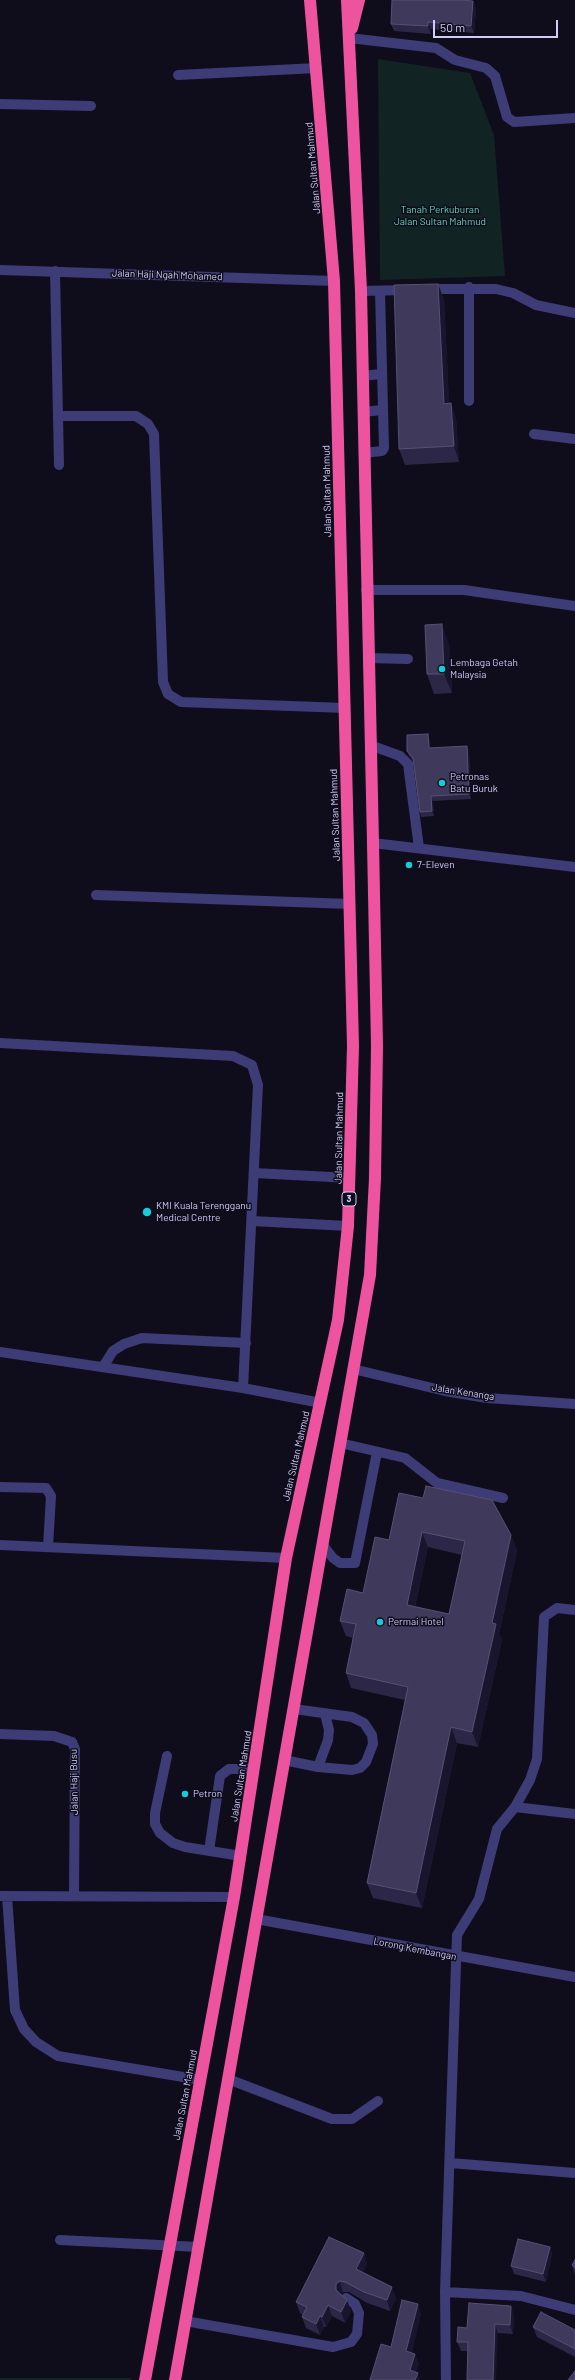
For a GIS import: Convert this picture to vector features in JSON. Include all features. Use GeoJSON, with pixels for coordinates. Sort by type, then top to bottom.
{"type":"FeatureCollection","features":[{"type":"Feature","properties":{"kind":"highway"},"geometry":{"type":"LineString","coordinates":[[304,0],[311,24]]}},
{"type":"Feature","properties":{"kind":"highway","name":"Jalan Sultan Mahmud"},"geometry":{"type":"LineString","coordinates":[[145,2380],[234,1897],[286,1558],[338,1320],[348,1226],[353,1046],[334,281],[310,0]]}},
{"type":"Feature","properties":{"kind":"highway"},"geometry":{"type":"LineString","coordinates":[[174,2380],[370,1275],[375,1178],[377,1046],[366,590],[361,291],[347,0]]}},
{"type":"Feature","properties":{"kind":"highway"},"geometry":{"type":"LineString","coordinates":[[349,38],[359,0]]}},
{"type":"Feature","properties":{"kind":"street"},"geometry":{"type":"LineString","coordinates":[[349,38],[436,48],[454,60],[486,68],[495,76],[507,117],[514,122],[575,118]]}},
{"type":"Feature","properties":{"kind":"street"},"geometry":{"type":"LineString","coordinates":[[178,75],[317,68]]}},
{"type":"Feature","properties":{"kind":"street"},"geometry":{"type":"LineString","coordinates":[[0,104],[91,106]]}},
{"type":"Feature","properties":{"kind":"street","name":"Jalan Haji Ngah Mohamed"},"geometry":{"type":"LineString","coordinates":[[0,270],[334,281]]}},
{"type":"Feature","properties":{"kind":"street"},"geometry":{"type":"LineString","coordinates":[[55,271],[59,465]]}},
{"type":"Feature","properties":{"kind":"street"},"geometry":{"type":"LineString","coordinates":[[361,291],[469,288],[496,289],[513,293],[536,305],[575,313]]}},
{"type":"Feature","properties":{"kind":"street"},"geometry":{"type":"LineString","coordinates":[[469,288],[469,401]]}},
{"type":"Feature","properties":{"kind":"street"},"geometry":{"type":"LineString","coordinates":[[364,453],[382,451],[384,448],[380,291]]}},
{"type":"Feature","properties":{"kind":"street"},"geometry":{"type":"LineString","coordinates":[[362,376],[381,374]]}},
{"type":"Feature","properties":{"kind":"street"},"geometry":{"type":"LineString","coordinates":[[363,412],[382,410]]}},
{"type":"Feature","properties":{"kind":"street"},"geometry":{"type":"LineString","coordinates":[[58,416],[136,416],[148,424],[154,434],[163,682],[168,694],[181,702],[345,708]]}},
{"type":"Feature","properties":{"kind":"street"},"geometry":{"type":"LineString","coordinates":[[534,434],[575,439]]}},
{"type":"Feature","properties":{"kind":"street"},"geometry":{"type":"LineString","coordinates":[[366,590],[464,590],[575,606]]}},
{"type":"Feature","properties":{"kind":"street"},"geometry":{"type":"LineString","coordinates":[[368,658],[408,659]]}},
{"type":"Feature","properties":{"kind":"street"},"geometry":{"type":"LineString","coordinates":[[370,745],[400,756],[408,764],[420,848]]}},
{"type":"Feature","properties":{"kind":"street"},"geometry":{"type":"LineString","coordinates":[[373,843],[575,867]]}},
{"type":"Feature","properties":{"kind":"street"},"geometry":{"type":"LineString","coordinates":[[96,895],[350,904]]}},
{"type":"Feature","properties":{"kind":"street"},"geometry":{"type":"LineString","coordinates":[[0,1043],[233,1056],[252,1065],[258,1085],[244,1388]]}},
{"type":"Feature","properties":{"kind":"street"},"geometry":{"type":"LineString","coordinates":[[254,1173],[350,1178]]}},
{"type":"Feature","properties":{"kind":"street"},"geometry":{"type":"LineString","coordinates":[[252,1221],[348,1226]]}},
{"type":"Feature","properties":{"kind":"street"},"geometry":{"type":"LineString","coordinates":[[103,1367],[113,1351],[124,1344],[142,1338],[246,1343]]}},
{"type":"Feature","properties":{"kind":"street"},"geometry":{"type":"LineString","coordinates":[[0,1352],[244,1388],[321,1402]]}},
{"type":"Feature","properties":{"kind":"street","name":"Jalan Kenanga"},"geometry":{"type":"LineString","coordinates":[[353,1369],[444,1390],[487,1398],[575,1404]]}},
{"type":"Feature","properties":{"kind":"street"},"geometry":{"type":"LineString","coordinates":[[340,1443],[405,1458],[437,1483],[503,1498]]}},
{"type":"Feature","properties":{"kind":"street"},"geometry":{"type":"LineString","coordinates":[[322,1544],[333,1558],[340,1563],[355,1563],[377,1452]]}},
{"type":"Feature","properties":{"kind":"street"},"geometry":{"type":"LineString","coordinates":[[0,1487],[46,1488],[50,1496],[48,1547]]}},
{"type":"Feature","properties":{"kind":"street"},"geometry":{"type":"LineString","coordinates":[[0,1545],[286,1558]]}},
{"type":"Feature","properties":{"kind":"street"},"geometry":{"type":"LineString","coordinates":[[446,2380],[444,2292],[450,2163],[455,1957],[457,1935],[479,1899],[497,1829],[515,1807],[530,1780],[537,1759],[544,1617],[557,1608],[575,1610]]}},
{"type":"Feature","properties":{"kind":"street"},"geometry":{"type":"LineString","coordinates":[[284,1760],[318,1767],[352,1770],[360,1768],[366,1762],[373,1744],[372,1735],[364,1723],[352,1717],[294,1709]]}},
{"type":"Feature","properties":{"kind":"street"},"geometry":{"type":"LineString","coordinates":[[318,1767],[328,1740],[329,1730],[325,1714]]}},
{"type":"Feature","properties":{"kind":"street","name":"Jalan Haji Busu"},"geometry":{"type":"LineString","coordinates":[[0,1734],[54,1736],[72,1742],[75,1749],[74,1896]]}},
{"type":"Feature","properties":{"kind":"street"},"geometry":{"type":"LineString","coordinates":[[166,1756],[155,1824],[160,1833],[173,1843],[241,1856]]}},
{"type":"Feature","properties":{"kind":"street"},"geometry":{"type":"LineString","coordinates":[[209,1851],[220,1776],[228,1769],[254,1769]]}},
{"type":"Feature","properties":{"kind":"street"},"geometry":{"type":"LineString","coordinates":[[515,1807],[575,1814]]}},
{"type":"Feature","properties":{"kind":"street"},"geometry":{"type":"LineString","coordinates":[[200,2080],[58,2056],[36,2042],[24,2029],[15,2010],[3,1896],[234,1897]]}},
{"type":"Feature","properties":{"kind":"street","name":"Lorong Kembangan"},"geometry":{"type":"LineString","coordinates":[[256,1919],[455,1957],[575,1977]]}},
{"type":"Feature","properties":{"kind":"street"},"geometry":{"type":"LineString","coordinates":[[228,2079],[332,2119],[352,2120],[378,2101]]}},
{"type":"Feature","properties":{"kind":"street"},"geometry":{"type":"LineString","coordinates":[[450,2163],[575,2173]]}},
{"type":"Feature","properties":{"kind":"street"},"geometry":{"type":"LineString","coordinates":[[60,2240],[198,2247]]}},
{"type":"Feature","properties":{"kind":"street"},"geometry":{"type":"LineString","coordinates":[[444,2292],[521,2296],[575,2310]]}},
{"type":"Feature","properties":{"kind":"street"},"geometry":{"type":"LineString","coordinates":[[185,2321],[333,2347],[351,2342],[359,2326],[359,2313],[355,2304],[346,2298]]}},
{"type":"Feature","properties":{"kind":"green space","name":"Tanah Perkuburan Jalan Sultan Mahmud"},"geometry":{"type":"Polygon","coordinates":[[[378,59],[470,73],[494,135],[505,276],[380,280],[378,59]]]}},
{"type":"Feature","properties":{"kind":"green space"},"geometry":{"type":"Polygon","coordinates":[[[0,2378],[131,2378],[131,2380],[0,2380],[0,2378]]]}},
{"type":"Feature","properties":{"kind":"building"},"geometry":{"type":"Polygon","coordinates":[[[392,0],[473,1],[471,26],[428,22],[428,26],[391,24],[392,0]]]}},
{"type":"Feature","properties":{"kind":"building"},"geometry":{"type":"Polygon","coordinates":[[[438,284],[444,404],[451,403],[454,446],[399,449],[394,285],[438,284]]]}},
{"type":"Feature","properties":{"kind":"building"},"geometry":{"type":"Polygon","coordinates":[[[442,624],[444,674],[427,674],[425,625],[442,624]]]}},
{"type":"Feature","properties":{"kind":"building"},"geometry":{"type":"Polygon","coordinates":[[[428,734],[429,748],[467,746],[469,794],[431,796],[432,811],[420,812],[413,758],[407,751],[407,735],[428,734]]]}},
{"type":"Feature","properties":{"kind":"building"},"geometry":{"type":"Polygon","coordinates":[[[426,1486],[492,1500],[511,1535],[492,1623],[496,1624],[472,1732],[451,1727],[416,1893],[367,1883],[408,1687],[346,1673],[356,1624],[340,1621],[347,1589],[363,1593],[375,1537],[389,1540],[399,1493],[423,1498],[426,1486]],[[422,1532],[407,1605],[449,1614],[465,1541],[422,1532]]]}},
{"type":"Feature","properties":{"kind":"building"},"geometry":{"type":"Polygon","coordinates":[[[329,2237],[364,2253],[356,2269],[392,2287],[387,2300],[364,2292],[340,2281],[336,2284],[336,2290],[347,2300],[341,2312],[328,2305],[322,2317],[320,2316],[316,2324],[302,2317],[307,2307],[296,2302],[329,2237]]]}},
{"type":"Feature","properties":{"kind":"building"},"geometry":{"type":"Polygon","coordinates":[[[518,2239],[550,2247],[543,2274],[511,2266],[518,2239]]]}},
{"type":"Feature","properties":{"kind":"building"},"geometry":{"type":"Polygon","coordinates":[[[575,2260],[575,2268],[572,2265],[575,2260]]]}},
{"type":"Feature","properties":{"kind":"building"},"geometry":{"type":"Polygon","coordinates":[[[402,2300],[418,2304],[406,2351],[415,2354],[410,2370],[418,2373],[415,2380],[370,2380],[381,2344],[391,2347],[402,2300]]]}},
{"type":"Feature","properties":{"kind":"building"},"geometry":{"type":"Polygon","coordinates":[[[469,2303],[511,2306],[510,2325],[495,2324],[493,2380],[467,2380],[468,2342],[457,2342],[458,2327],[467,2328],[469,2303]]]}},
{"type":"Feature","properties":{"kind":"building"},"geometry":{"type":"Polygon","coordinates":[[[541,2312],[575,2330],[575,2349],[533,2327],[541,2312]]]}},
{"type":"Feature","properties":{"kind":"building"},"geometry":{"type":"Polygon","coordinates":[[[575,2371],[575,2380],[568,2380],[575,2371]]]}},
{"type":"Feature","properties":{"kind":"place","name":"Lembaga Getah Malaysia"},"geometry":{"type":"Point","coordinates":[442,669]}},
{"type":"Feature","properties":{"kind":"place","name":"Petronas Batu Buruk"},"geometry":{"type":"Point","coordinates":[442,783]}},
{"type":"Feature","properties":{"kind":"place","name":"7-Eleven"},"geometry":{"type":"Point","coordinates":[409,865]}},
{"type":"Feature","properties":{"kind":"place","name":"KMI Kuala Terengganu Medical Centre"},"geometry":{"type":"Point","coordinates":[147,1212]}},
{"type":"Feature","properties":{"kind":"place","name":"Permai Hotel"},"geometry":{"type":"Point","coordinates":[380,1622]}},
{"type":"Feature","properties":{"kind":"place","name":"Petron"},"geometry":{"type":"Point","coordinates":[185,1794]}}]}
